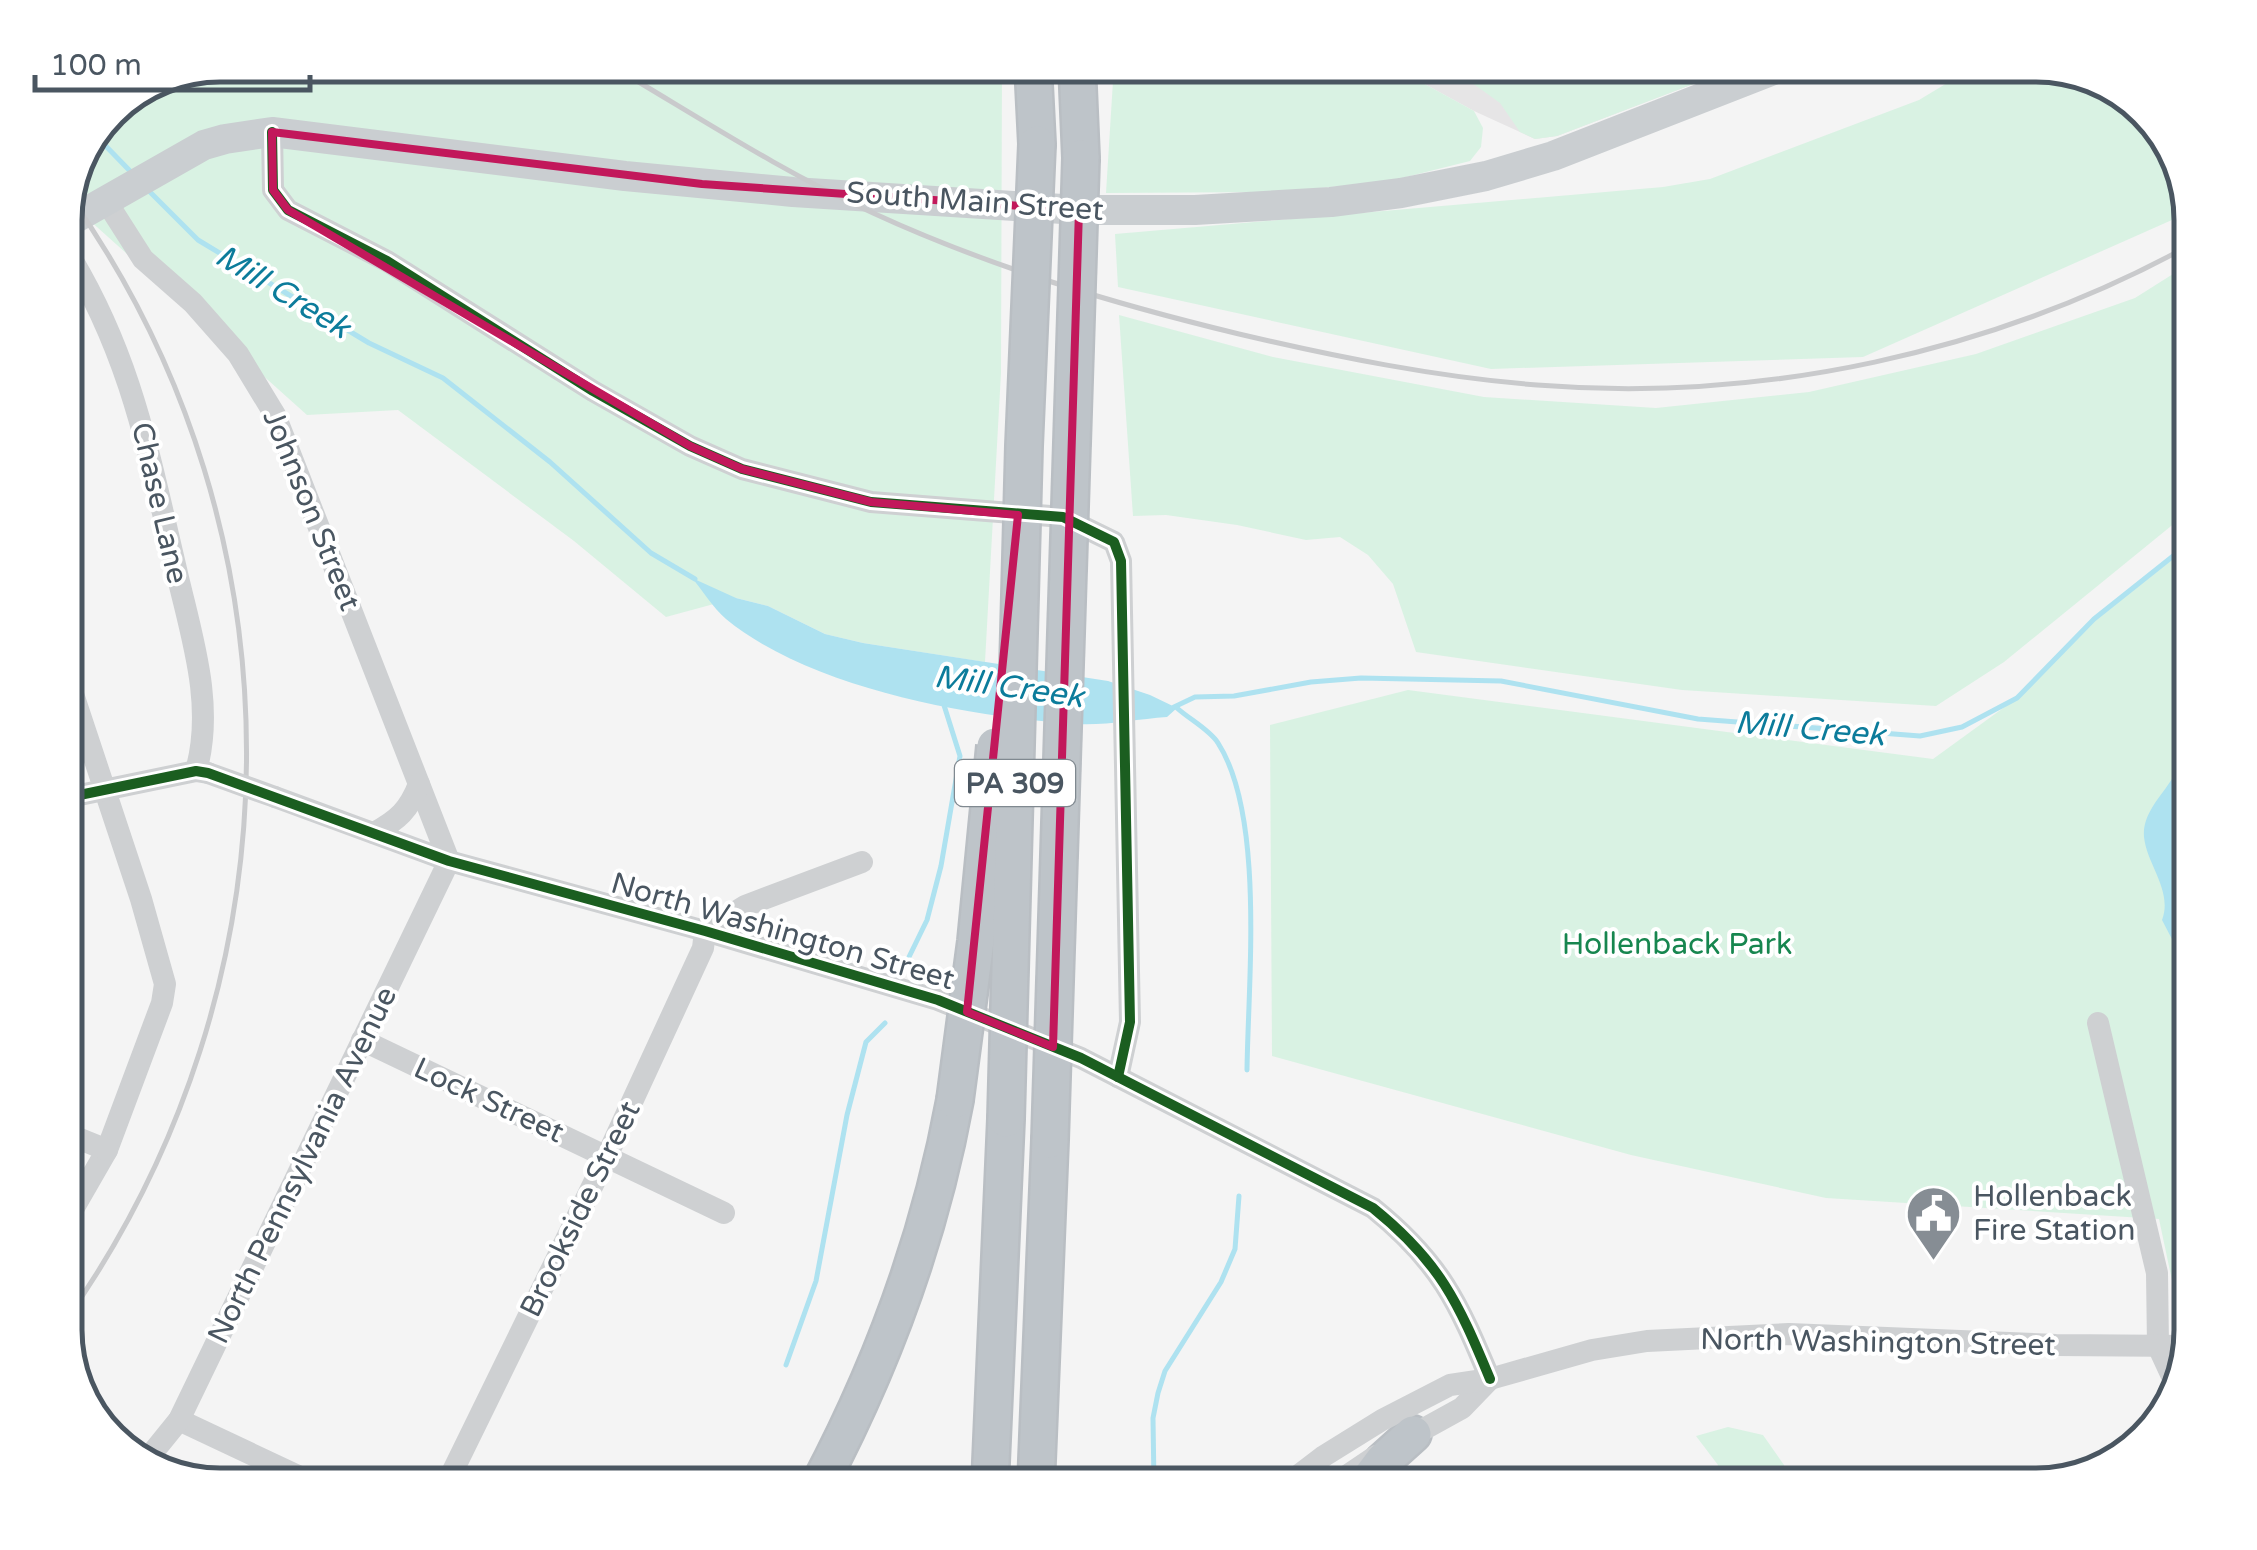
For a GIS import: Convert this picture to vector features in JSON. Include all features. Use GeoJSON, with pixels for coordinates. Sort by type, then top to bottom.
{"type":"FeatureCollection","features":[{"type":"Feature","properties":{"kind":"highway","name":"PA 309"},"geometry":{"type":"LineString","coordinates":[[991,1468],[1006,1119],[1036,83]]}},
{"type":"Feature","properties":{"kind":"highway","name":"PA 309"},"geometry":{"type":"LineString","coordinates":[[1037,1468],[1081,83]]}},
{"type":"Feature","properties":{"kind":"highway"},"geometry":{"type":"LineString","coordinates":[[828,1468],[855,1417],[914,1268],[943,1167],[956,1100],[976,941],[1024,446]]}},
{"type":"Feature","properties":{"kind":"highway"},"geometry":{"type":"LineString","coordinates":[[1048,1180],[1060,1346],[1058,1468]]}},
{"type":"Feature","properties":{"kind":"highway"},"geometry":{"type":"LineString","coordinates":[[1378,1468],[1413,1434]]}},
{"type":"Feature","properties":{"kind":"main road","name":"South Main Street"},"geometry":{"type":"LineString","coordinates":[[83,214],[204,145],[272,132],[625,176],[793,192],[1078,210],[1244,208],[1401,193],[1486,176],[1554,156],[1740,83]]}},
{"type":"Feature","properties":{"kind":"street"},"geometry":{"type":"LineString","coordinates":[[272,132],[273,190],[288,210],[386,262],[690,446],[742,469],[872,502],[1064,517],[1114,542],[1121,562],[1130,1022],[1118,1077]]}},
{"type":"Feature","properties":{"kind":"street","name":"Johnson Street"},"geometry":{"type":"LineString","coordinates":[[114,196],[143,260],[193,303],[238,354],[264,393],[308,494],[449,861]]}},
{"type":"Feature","properties":{"kind":"street","name":"Chase Lane"},"geometry":{"type":"LineString","coordinates":[[83,277],[132,386],[144,432],[204,706],[202,772]]}},
{"type":"Feature","properties":{"kind":"street"},"geometry":{"type":"LineString","coordinates":[[83,724],[142,899],[164,984],[162,1003],[107,1150],[83,1192]]}},
{"type":"Feature","properties":{"kind":"street"},"geometry":{"type":"LineString","coordinates":[[83,794],[202,772]]}},
{"type":"Feature","properties":{"kind":"street","name":"North Washington Street"},"geometry":{"type":"LineString","coordinates":[[202,772],[449,861],[705,930],[938,1000],[1081,1058],[1350,1195],[1392,1223],[1440,1274],[1462,1312],[1490,1379],[1592,1350],[1648,1340],[1718,1336],[1789,1334],[2173,1346]]}},
{"type":"Feature","properties":{"kind":"street"},"geometry":{"type":"LineString","coordinates":[[374,833],[404,814],[418,784]]}},
{"type":"Feature","properties":{"kind":"street","name":"North Pennsylvania Avenue"},"geometry":{"type":"LineString","coordinates":[[155,1450],[179,1420],[449,861]]}},
{"type":"Feature","properties":{"kind":"street","name":"North Washington Street"},"geometry":{"type":"LineString","coordinates":[[705,930],[745,906],[862,862]]}},
{"type":"Feature","properties":{"kind":"street","name":"Brookside Street"},"geometry":{"type":"LineString","coordinates":[[454,1468],[607,1156],[703,948],[705,930]]}},
{"type":"Feature","properties":{"kind":"street"},"geometry":{"type":"LineString","coordinates":[[2098,1023],[2157,1273],[2158,1346],[2169,1368]]}},
{"type":"Feature","properties":{"kind":"street","name":"Lock Street"},"geometry":{"type":"LineString","coordinates":[[362,1040],[724,1213]]}},
{"type":"Feature","properties":{"kind":"street"},"geometry":{"type":"LineString","coordinates":[[83,1140],[107,1150]]}},
{"type":"Feature","properties":{"kind":"street"},"geometry":{"type":"LineString","coordinates":[[1360,1468],[1462,1408],[1490,1379]]}},
{"type":"Feature","properties":{"kind":"street"},"geometry":{"type":"LineString","coordinates":[[1308,1468],[1431,1394],[1450,1385],[1490,1379]]}},
{"type":"Feature","properties":{"kind":"street"},"geometry":{"type":"LineString","coordinates":[[179,1420],[282,1468]]}},
{"type":"Feature","properties":{"kind":"highlighted area"},"geometry":{"type":"Polygon","coordinates":[[[272,132],[702,184],[1079,210],[1053,1047],[967,1012],[1018,515],[871,502],[742,469],[690,446],[288,210],[273,190],[272,132]]]}},
{"type":"Feature","properties":{"kind":"shaded area"},"geometry":{"type":"Polygon","coordinates":[[[1423,83],[1696,83],[1557,136],[1535,139],[1423,83]]]}},
{"type":"Feature","properties":{"kind":"green space"},"geometry":{"type":"Polygon","coordinates":[[[221,83],[1002,83],[1001,373],[985,662],[825,634],[768,606],[736,598],[666,617],[574,541],[398,410],[307,415],[83,215],[93,168],[106,144],[123,123],[168,93],[194,85],[221,83]]]}},
{"type":"Feature","properties":{"kind":"green space"},"geometry":{"type":"Polygon","coordinates":[[[1113,83],[1423,83],[1474,111],[1483,128],[1481,147],[1470,161],[1386,182],[1275,192],[1106,193],[1113,83]]]}},
{"type":"Feature","properties":{"kind":"green space"},"geometry":{"type":"Polygon","coordinates":[[[1471,83],[1696,83],[1557,136],[1535,139],[1520,132],[1500,103],[1471,83]]]}},
{"type":"Feature","properties":{"kind":"green space"},"geometry":{"type":"Polygon","coordinates":[[[1947,83],[2054,84],[2097,97],[2127,117],[2151,144],[2170,185],[2174,219],[1863,357],[1491,369],[1118,287],[1115,234],[1663,187],[1710,179],[1919,100],[1947,83]]]}},
{"type":"Feature","properties":{"kind":"green space"},"geometry":{"type":"Polygon","coordinates":[[[2174,273],[2174,524],[2004,662],[1936,706],[1682,690],[1416,652],[1393,584],[1368,555],[1340,537],[1306,540],[1166,515],[1133,516],[1119,315],[1273,357],[1484,397],[1656,408],[1809,392],[1976,354],[2135,298],[2174,273]]]}},
{"type":"Feature","properties":{"kind":"green space","name":"Hollenback Park"},"geometry":{"type":"Polygon","coordinates":[[[2174,553],[2174,1290],[2159,1219],[1826,1198],[1631,1155],[1272,1056],[1270,725],[1408,690],[1933,759],[2017,698],[2094,619],[2174,553]]]}},
{"type":"Feature","properties":{"kind":"green space"},"geometry":{"type":"Polygon","coordinates":[[[1728,1427],[1763,1435],[1785,1468],[1717,1468],[1696,1436],[1728,1427]]]}},
{"type":"Feature","properties":{"kind":"water"},"geometry":{"type":"Polygon","coordinates":[[[692,578],[736,598],[768,606],[825,634],[1108,681],[1177,708],[1167,717],[1075,724],[988,714],[892,695],[801,664],[761,643],[721,615],[692,578]]]}},
{"type":"Feature","properties":{"kind":"water"},"geometry":{"type":"Polygon","coordinates":[[[2174,775],[2174,943],[2162,920],[2162,888],[2144,837],[2150,811],[2174,775]]]}},
{"type":"Feature","properties":{"kind":"waterway","name":"Mill Creek"},"geometry":{"type":"LineString","coordinates":[[105,145],[131,172]]}},
{"type":"Feature","properties":{"kind":"waterway","name":"Mill Creek"},"geometry":{"type":"LineString","coordinates":[[149,191],[198,240],[369,343],[443,378],[550,462],[651,553],[695,579]]}},
{"type":"Feature","properties":{"kind":"waterway","name":"Mill Creek"},"geometry":{"type":"LineString","coordinates":[[1174,707],[1195,697],[1234,696],[1311,682],[1361,678],[1501,681],[1698,719],[1920,736],[1962,727],[2017,698],[2094,619],[2174,555]]}},
{"type":"Feature","properties":{"kind":"waterway"},"geometry":{"type":"LineString","coordinates":[[908,959],[927,920],[941,866],[960,756],[943,702]]}},
{"type":"Feature","properties":{"kind":"waterway"},"geometry":{"type":"LineString","coordinates":[[1177,708],[1218,743],[1233,774],[1242,813],[1248,856],[1251,948],[1247,1070]]}},
{"type":"Feature","properties":{"kind":"waterway"},"geometry":{"type":"LineString","coordinates":[[786,1365],[816,1281],[847,1115],[866,1042],[885,1023]]}},
{"type":"Feature","properties":{"kind":"waterway"},"geometry":{"type":"LineString","coordinates":[[1154,1468],[1153,1418],[1158,1393],[1165,1371],[1221,1282],[1235,1249],[1239,1196]]}},
{"type":"Feature","properties":{"kind":"railway"},"geometry":{"type":"LineString","coordinates":[[640,83],[839,197],[1008,267],[1100,297],[1239,334],[1462,377],[1622,389],[1791,377],[1875,362],[2038,315],[2174,253]]}},
{"type":"Feature","properties":{"kind":"railway"},"geometry":{"type":"LineString","coordinates":[[83,218],[149,329],[204,469],[236,613],[246,760],[234,907],[200,1052],[143,1190],[83,1291]]}},
{"type":"Feature","properties":{"kind":"cycle path"},"geometry":{"type":"LineString","coordinates":[[272,132],[273,190],[288,210],[387,261],[593,391],[690,446],[742,469],[871,502],[1063,517],[1114,542],[1121,561],[1130,1022],[1118,1077]]}},
{"type":"Feature","properties":{"kind":"cycle path"},"geometry":{"type":"LineString","coordinates":[[83,794],[196,771],[208,773],[449,861],[938,1000],[1081,1058],[1373,1208],[1415,1247],[1445,1285],[1490,1379]]}},
{"type":"Feature","properties":{"kind":"place","name":"Hollenback Fire Station"},"geometry":{"type":"Point","coordinates":[1934,1262]}}]}
